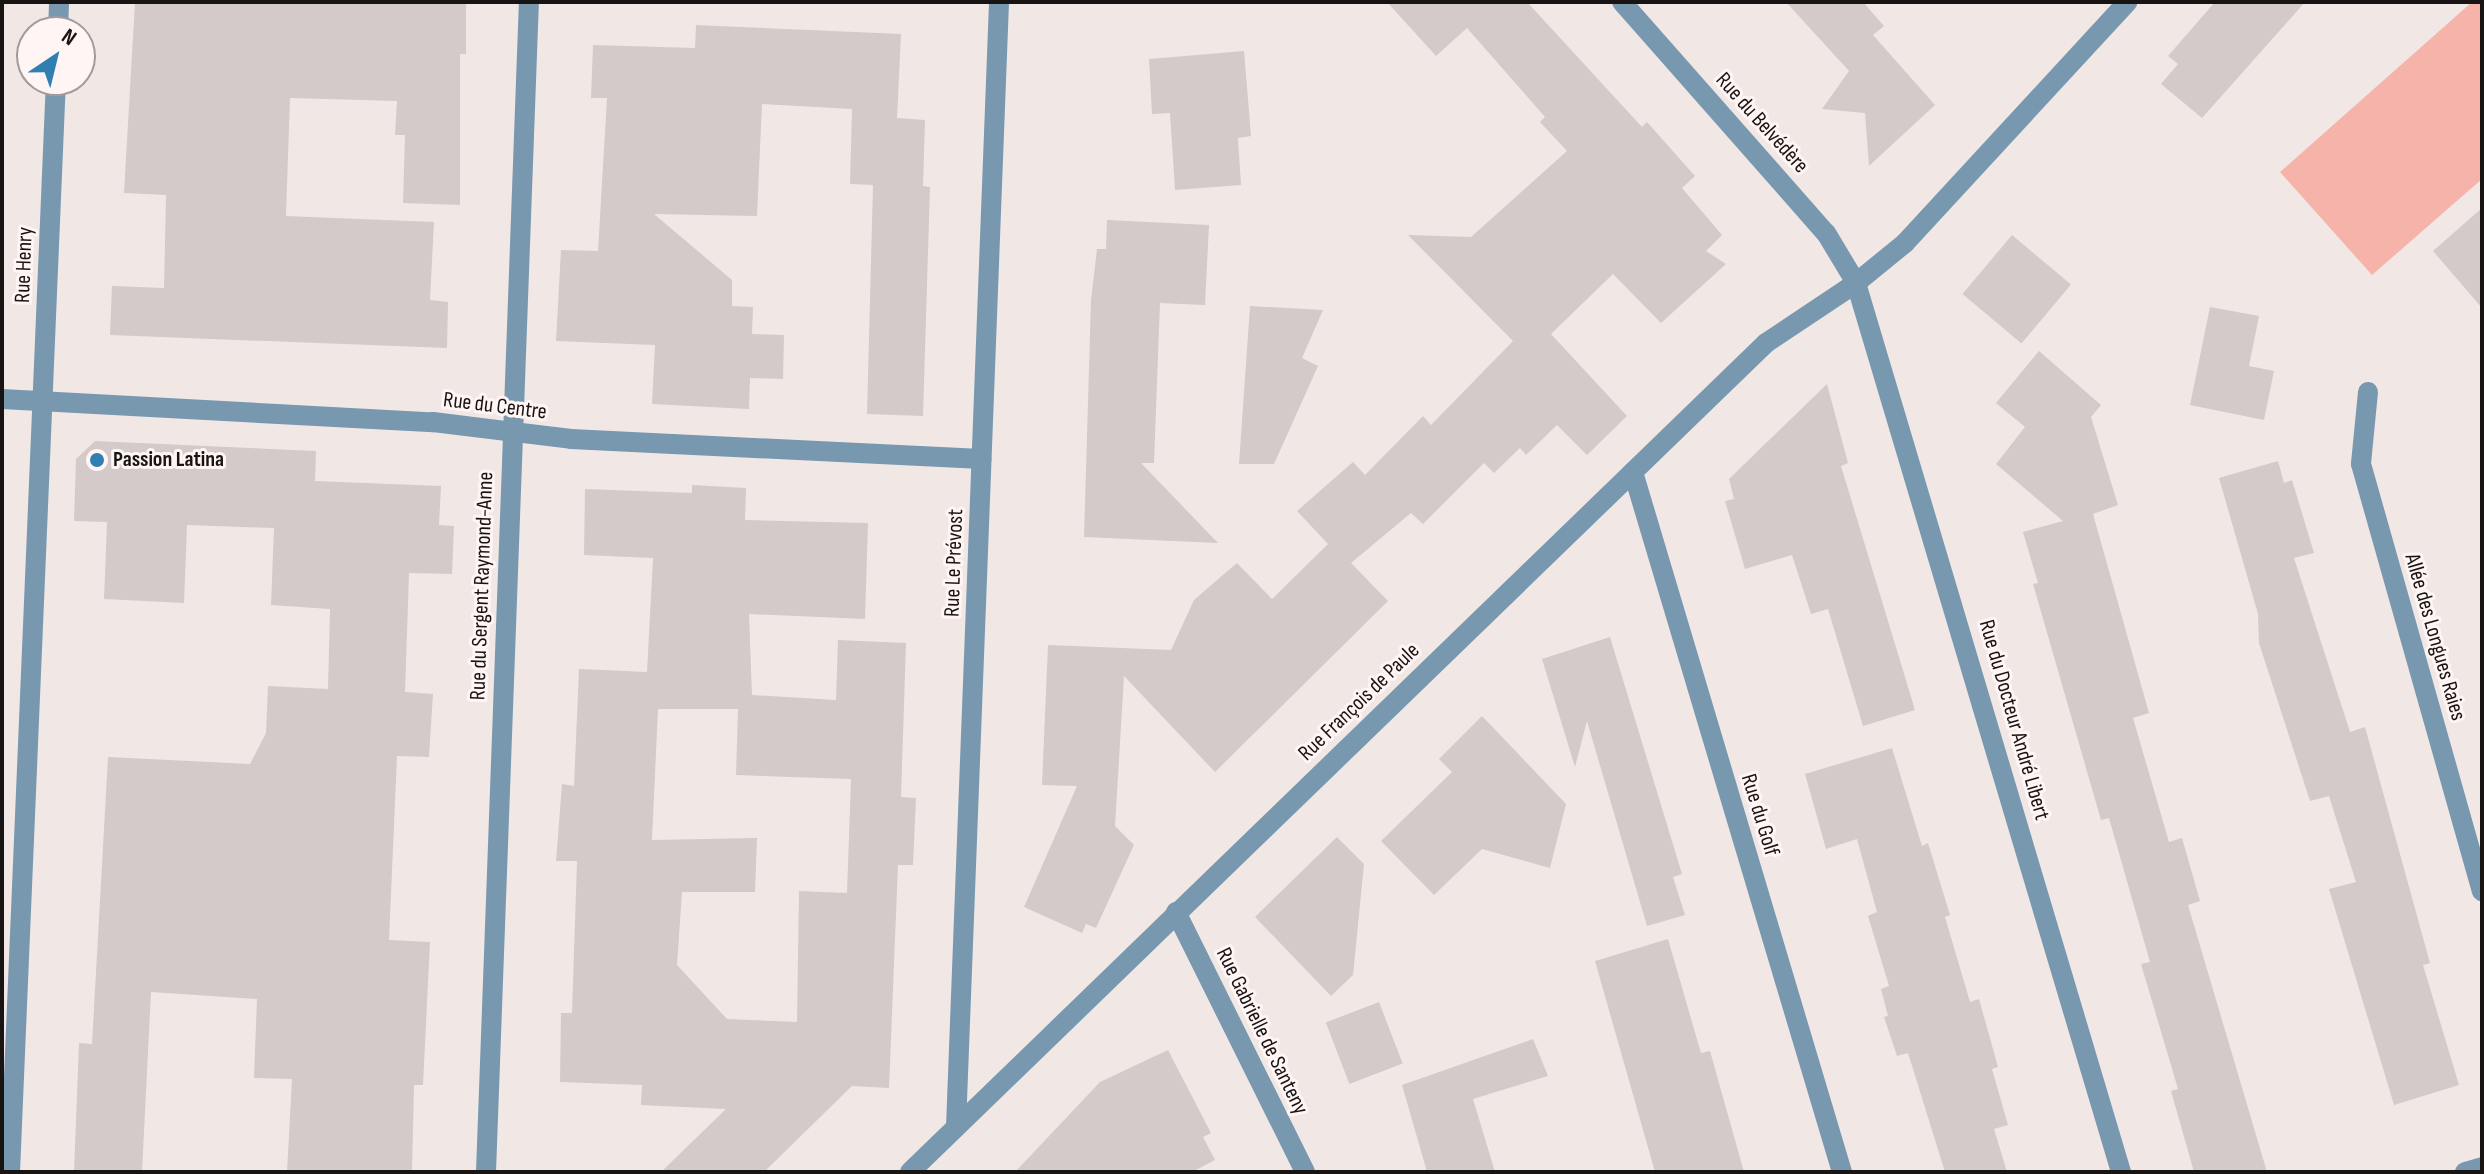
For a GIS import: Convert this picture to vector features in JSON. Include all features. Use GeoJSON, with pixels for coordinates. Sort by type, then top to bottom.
{"type":"FeatureCollection","features":[{"type":"Feature","properties":{"kind":"street","name":"Rue du Sergent Raymond-Anne"},"geometry":{"type":"LineString","coordinates":[[486,1172],[529,2]]}},
{"type":"Feature","properties":{"kind":"street","name":"Rue Le Prévost"},"geometry":{"type":"LineString","coordinates":[[956,1127],[999,2]]}},
{"type":"Feature","properties":{"kind":"street","name":"Rue du Belvédère"},"geometry":{"type":"LineString","coordinates":[[1622,2],[1826,233],[1856,283]]}},
{"type":"Feature","properties":{"kind":"street","name":"Rue François de Paule"},"geometry":{"type":"LineString","coordinates":[[910,1172],[1766,343],[1856,283],[1905,243],[2127,2]]}},
{"type":"Feature","properties":{"kind":"street","name":"Rue Henry"},"geometry":{"type":"LineString","coordinates":[[10,1172],[55,96]]}},
{"type":"Feature","properties":{"kind":"street","name":"Rue du Docteur André Libert"},"geometry":{"type":"LineString","coordinates":[[1856,283],[1888,375],[2121,1172]]}},
{"type":"Feature","properties":{"kind":"street","name":"Allée des Longues Raies"},"geometry":{"type":"LineString","coordinates":[[2368,392],[2361,464],[2482,891]]}},
{"type":"Feature","properties":{"kind":"street","name":"Rue du Centre"},"geometry":{"type":"LineString","coordinates":[[2,399],[433,422],[571,439],[982,459]]}},
{"type":"Feature","properties":{"kind":"street","name":"Rue du Golf"},"geometry":{"type":"LineString","coordinates":[[1633,472],[1842,1172]]}},
{"type":"Feature","properties":{"kind":"street","name":"Rue Gabrielle de Santeny"},"geometry":{"type":"LineString","coordinates":[[1176,912],[1305,1172]]}},
{"type":"Feature","properties":{"kind":"street"},"geometry":{"type":"LineString","coordinates":[[2465,1172],[2482,1167]]}},
{"type":"Feature","properties":{"kind":"shaded area"},"geometry":{"type":"Polygon","coordinates":[[[2472,2],[2482,2],[2482,179],[2372,275],[2280,172],[2472,2]]]}},
{"type":"Feature","properties":{"kind":"building"},"geometry":{"type":"Polygon","coordinates":[[[135,2],[466,2],[466,54],[460,54],[460,205],[403,203],[405,135],[395,135],[397,101],[290,98],[286,216],[434,222],[430,300],[448,302],[447,348],[110,335],[112,286],[164,288],[166,195],[124,193],[135,2]]]}},
{"type":"Feature","properties":{"kind":"building"},"geometry":{"type":"Polygon","coordinates":[[[1387,2],[1527,2],[1642,127],[1647,122],[1695,176],[1682,188],[1722,235],[1706,251],[1726,264],[1661,323],[1613,274],[1551,334],[1627,416],[1587,455],[1557,425],[1526,455],[1520,448],[1494,473],[1484,463],[1423,524],[1411,513],[1351,563],[1388,601],[1215,772],[1124,676],[1115,826],[1134,845],[1096,928],[1086,924],[1082,933],[1024,907],[1077,786],[1042,785],[1048,645],[1171,650],[1194,600],[1237,563],[1272,599],[1328,544],[1297,511],[1353,462],[1365,475],[1423,416],[1431,425],[1513,341],[1408,235],[1471,237],[1567,151],[1540,122],[1545,117],[1467,28],[1436,56],[1387,2]]]}},
{"type":"Feature","properties":{"kind":"building"},"geometry":{"type":"Polygon","coordinates":[[[1786,2],[1863,2],[1884,26],[1873,35],[1935,105],[1869,166],[1865,113],[1822,109],[1849,71],[1786,2]]]}},
{"type":"Feature","properties":{"kind":"building"},"geometry":{"type":"Polygon","coordinates":[[[2215,2],[2305,2],[2202,118],[2161,84],[2178,64],[2168,56],[2215,2]]]}},
{"type":"Feature","properties":{"kind":"building"},"geometry":{"type":"Polygon","coordinates":[[[696,25],[901,34],[897,118],[925,120],[923,186],[930,187],[923,416],[867,414],[873,185],[850,184],[852,109],[762,104],[757,216],[654,214],[732,280],[732,306],[753,307],[752,334],[784,335],[783,379],[750,378],[749,409],[652,404],[655,345],[556,341],[561,250],[598,251],[607,98],[591,98],[593,45],[695,48],[696,25]]]}},
{"type":"Feature","properties":{"kind":"building"},"geometry":{"type":"Polygon","coordinates":[[[1244,51],[1251,136],[1238,138],[1241,185],[1175,190],[1170,113],[1152,114],[1149,59],[1244,51]]]}},
{"type":"Feature","properties":{"kind":"building"},"geometry":{"type":"Polygon","coordinates":[[[2482,208],[2482,308],[2433,251],[2482,208]]]}},
{"type":"Feature","properties":{"kind":"building"},"geometry":{"type":"Polygon","coordinates":[[[1107,220],[1209,225],[1205,305],[1160,303],[1154,463],[1141,463],[1218,543],[1084,537],[1091,300],[1097,249],[1106,249],[1107,220]]]}},
{"type":"Feature","properties":{"kind":"building"},"geometry":{"type":"Polygon","coordinates":[[[2012,235],[2071,284],[2021,343],[1963,294],[2012,235]]]}},
{"type":"Feature","properties":{"kind":"building"},"geometry":{"type":"Polygon","coordinates":[[[1250,306],[1323,310],[1302,358],[1318,366],[1274,464],[1239,464],[1250,306]]]}},
{"type":"Feature","properties":{"kind":"building"},"geometry":{"type":"Polygon","coordinates":[[[2210,307],[2259,316],[2249,366],[2274,371],[2264,420],[2190,405],[2210,307]]]}},
{"type":"Feature","properties":{"kind":"building"},"geometry":{"type":"Polygon","coordinates":[[[2039,351],[2101,405],[2091,417],[2118,505],[2093,514],[2149,713],[2133,718],[2169,842],[2182,838],[2200,901],[2188,905],[2267,1172],[2194,1172],[2171,1091],[2178,1089],[2141,964],[2150,962],[2109,818],[2101,820],[2033,584],[2038,583],[2023,532],[2063,521],[1996,464],[2025,427],[1996,403],[2039,351]]]}},
{"type":"Feature","properties":{"kind":"building"},"geometry":{"type":"Polygon","coordinates":[[[1827,384],[1848,463],[1841,466],[1915,710],[1863,726],[1828,609],[1811,614],[1792,555],[1745,569],[1725,501],[1734,499],[1729,479],[1827,384]]]}},
{"type":"Feature","properties":{"kind":"building"},"geometry":{"type":"Polygon","coordinates":[[[95,441],[316,451],[315,481],[441,486],[439,525],[454,526],[452,574],[409,573],[405,692],[433,694],[429,757],[397,756],[389,940],[430,942],[423,1085],[414,1085],[412,1172],[287,1172],[292,1079],[254,1078],[257,999],[151,992],[142,1172],[74,1172],[79,1043],[92,1044],[108,757],[250,764],[266,733],[268,686],[328,689],[330,609],[271,605],[274,528],[187,525],[184,603],[104,599],[107,522],[74,521],[76,459],[95,441]]]}},
{"type":"Feature","properties":{"kind":"building"},"geometry":{"type":"Polygon","coordinates":[[[2278,461],[2284,483],[2292,480],[2314,553],[2294,558],[2350,732],[2365,727],[2430,963],[2423,965],[2459,1085],[2394,1105],[2329,889],[2356,882],[2329,796],[2310,801],[2259,643],[2258,614],[2219,478],[2278,461]]]}},
{"type":"Feature","properties":{"kind":"building"},"geometry":{"type":"Polygon","coordinates":[[[692,485],[746,488],[745,520],[868,523],[865,619],[749,614],[752,695],[836,700],[838,640],[906,643],[901,797],[916,798],[913,865],[898,865],[889,1088],[852,1086],[764,1172],[661,1172],[726,1109],[641,1105],[642,1085],[560,1082],[561,1013],[572,1013],[577,861],[556,861],[562,784],[574,786],[579,669],[647,672],[653,558],[584,555],[585,489],[692,493],[692,485]],[[658,709],[652,840],[757,838],[755,892],[682,892],[677,965],[727,1019],[797,1022],[799,891],[847,893],[851,779],[736,775],[738,709],[658,709]]]}},
{"type":"Feature","properties":{"kind":"building"},"geometry":{"type":"Polygon","coordinates":[[[1610,637],[1682,874],[1673,877],[1685,915],[1647,926],[1587,721],[1575,767],[1542,659],[1610,637]]]}},
{"type":"Feature","properties":{"kind":"building"},"geometry":{"type":"Polygon","coordinates":[[[1482,716],[1566,804],[1550,868],[1482,849],[1434,895],[1381,841],[1452,772],[1439,759],[1482,716]]]}},
{"type":"Feature","properties":{"kind":"building"},"geometry":{"type":"Polygon","coordinates":[[[1892,748],[1922,846],[1928,843],[1950,915],[1945,917],[1970,1002],[1979,999],[1998,1067],[1992,1069],[2008,1125],[1994,1129],[2007,1172],[1945,1172],[1908,1053],[1897,1056],[1884,1017],[1888,1016],[1881,989],[1889,986],[1868,916],[1877,912],[1857,839],[1826,849],[1805,774],[1892,748]]]}},
{"type":"Feature","properties":{"kind":"building"},"geometry":{"type":"Polygon","coordinates":[[[1337,837],[1364,864],[1353,975],[1331,996],[1255,917],[1337,837]]]}},
{"type":"Feature","properties":{"kind":"building"},"geometry":{"type":"Polygon","coordinates":[[[1668,939],[1701,1053],[1710,1051],[1744,1172],[1655,1172],[1595,961],[1668,939]]]}},
{"type":"Feature","properties":{"kind":"building"},"geometry":{"type":"Polygon","coordinates":[[[1379,1002],[1403,1064],[1349,1084],[1326,1022],[1379,1002]]]}},
{"type":"Feature","properties":{"kind":"building"},"geometry":{"type":"Polygon","coordinates":[[[1533,1039],[1548,1076],[1473,1099],[1495,1172],[1427,1172],[1402,1085],[1533,1039]]]}},
{"type":"Feature","properties":{"kind":"building"},"geometry":{"type":"Polygon","coordinates":[[[1168,1050],[1211,1133],[1203,1137],[1215,1160],[1192,1172],[1015,1172],[1100,1082],[1168,1050]]]}},
{"type":"Feature","properties":{"kind":"place","name":"Passion Latina"},"geometry":{"type":"Point","coordinates":[97,460]}}]}
